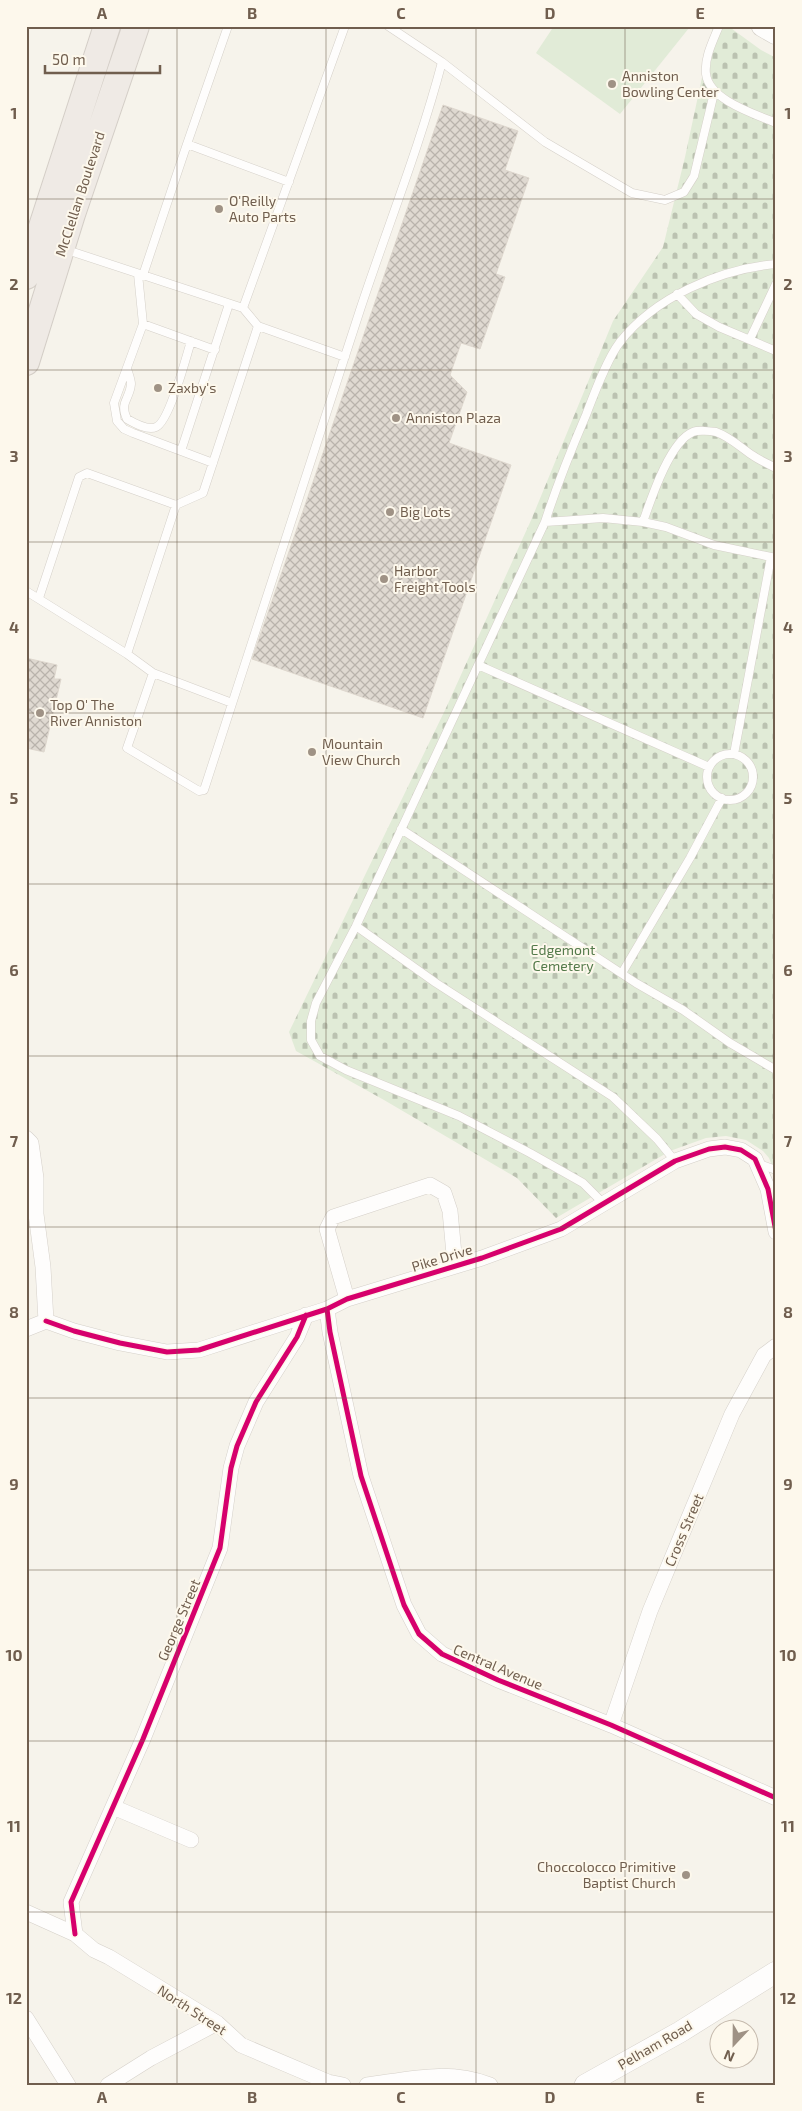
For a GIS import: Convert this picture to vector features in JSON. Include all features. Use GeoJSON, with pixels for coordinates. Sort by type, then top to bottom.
{"type":"FeatureCollection","features":[{"type":"Feature","properties":{"kind":"highway","name":"McClellan Boulevard"},"geometry":{"type":"LineString","coordinates":[[26,362],[45,243],[107,26]]}},
{"type":"Feature","properties":{"kind":"highway","name":"McClellan Boulevard"},"geometry":{"type":"LineString","coordinates":[[26,276],[45,243],[136,26]]}},
{"type":"Feature","properties":{"kind":"street"},"geometry":{"type":"LineString","coordinates":[[762,26],[776,34]]}},
{"type":"Feature","properties":{"kind":"street"},"geometry":{"type":"LineString","coordinates":[[26,1138],[31,1143],[36,1178],[36,1214],[43,1267],[46,1321],[26,1329]]}},
{"type":"Feature","properties":{"kind":"street","name":"Pike Drive"},"geometry":{"type":"LineString","coordinates":[[46,1321],[74,1331],[120,1343],[167,1352],[199,1350],[327,1309],[347,1299],[482,1258],[561,1229],[675,1161],[709,1150],[725,1148],[741,1150],[759,1164]]}},
{"type":"Feature","properties":{"kind":"street"},"geometry":{"type":"LineString","coordinates":[[759,1164],[768,1189],[776,1232]]}},
{"type":"Feature","properties":{"kind":"street"},"geometry":{"type":"LineString","coordinates":[[347,1299],[327,1229],[333,1217],[430,1185],[444,1193],[450,1211],[455,1265]]}},
{"type":"Feature","properties":{"kind":"street","name":"Central Avenue"},"geometry":{"type":"LineString","coordinates":[[327,1309],[330,1332],[361,1476],[404,1605],[419,1634],[442,1654],[498,1680],[611,1725],[776,1798]]}},
{"type":"Feature","properties":{"kind":"street","name":"George Street"},"geometry":{"type":"LineString","coordinates":[[75,1934],[72,1902],[220,1548],[231,1468],[237,1446],[256,1402],[297,1337],[306,1315]]}},
{"type":"Feature","properties":{"kind":"street","name":"Cross Street"},"geometry":{"type":"LineString","coordinates":[[611,1725],[650,1611],[732,1414],[764,1355],[776,1346]]}},
{"type":"Feature","properties":{"kind":"street"},"geometry":{"type":"LineString","coordinates":[[113,1807],[191,1840]]}},
{"type":"Feature","properties":{"kind":"street","name":"North Street"},"geometry":{"type":"LineString","coordinates":[[26,1912],[75,1934],[94,1950],[109,1957],[217,2023],[241,2045],[328,2082],[343,2085]]}},
{"type":"Feature","properties":{"kind":"street","name":"Pelham Road"},"geometry":{"type":"LineString","coordinates":[[585,2085],[680,2032],[776,1972]]}},
{"type":"Feature","properties":{"kind":"street"},"geometry":{"type":"LineString","coordinates":[[26,2018],[68,2085]]}},
{"type":"Feature","properties":{"kind":"street"},"geometry":{"type":"LineString","coordinates":[[108,2085],[152,2058],[217,2023]]}},
{"type":"Feature","properties":{"kind":"street"},"geometry":{"type":"LineString","coordinates":[[367,2085],[440,2075],[471,2078],[490,2085]]}},
{"type":"Feature","properties":{"kind":"lane"},"geometry":{"type":"LineString","coordinates":[[213,463],[124,429],[117,421],[114,403],[143,324],[141,274],[228,26]]}},
{"type":"Feature","properties":{"kind":"lane"},"geometry":{"type":"LineString","coordinates":[[243,308],[345,26]]}},
{"type":"Feature","properties":{"kind":"lane"},"geometry":{"type":"LineString","coordinates":[[388,26],[442,62],[545,142],[632,193],[665,200],[684,192],[694,176],[714,93]]}},
{"type":"Feature","properties":{"kind":"lane"},"geometry":{"type":"LineString","coordinates":[[719,26],[710,48],[706,75],[714,93],[733,104],[776,123]]}},
{"type":"Feature","properties":{"kind":"lane"},"geometry":{"type":"LineString","coordinates":[[153,673],[127,748],[199,791],[204,790],[345,357],[429,111],[442,62]]}},
{"type":"Feature","properties":{"kind":"lane"},"geometry":{"type":"LineString","coordinates":[[187,144],[289,182]]}},
{"type":"Feature","properties":{"kind":"lane"},"geometry":{"type":"LineString","coordinates":[[45,243],[243,308],[258,326],[345,357]]}},
{"type":"Feature","properties":{"kind":"lane"},"geometry":{"type":"LineString","coordinates":[[604,1204],[582,1183],[512,1143],[459,1116],[346,1070],[320,1056],[311,1040],[311,1021],[316,1003],[356,926],[545,522],[554,493],[597,387],[619,343],[653,310],[677,294],[750,266],[776,264]]}},
{"type":"Feature","properties":{"kind":"lane"},"geometry":{"type":"LineString","coordinates":[[750,339],[776,284]]}},
{"type":"Feature","properties":{"kind":"lane"},"geometry":{"type":"LineString","coordinates":[[677,294],[696,314],[719,327],[776,351]]}},
{"type":"Feature","properties":{"kind":"lane"},"geometry":{"type":"LineString","coordinates":[[181,451],[229,304]]}},
{"type":"Feature","properties":{"kind":"lane"},"geometry":{"type":"LineString","coordinates":[[143,324],[215,350]]}},
{"type":"Feature","properties":{"kind":"lane"},"geometry":{"type":"LineString","coordinates":[[39,598],[79,477],[87,473],[176,504],[203,493],[258,326]]}},
{"type":"Feature","properties":{"kind":"lane"},"geometry":{"type":"LineString","coordinates":[[127,368],[131,384],[123,405],[123,411],[127,418],[151,429],[157,427],[167,416],[191,341]]}},
{"type":"Feature","properties":{"kind":"lane"},"geometry":{"type":"LineString","coordinates":[[644,522],[653,493],[666,465],[678,444],[694,432],[715,432],[734,441],[752,456],[776,468]]}},
{"type":"Feature","properties":{"kind":"lane"},"geometry":{"type":"LineString","coordinates":[[127,654],[176,504]]}},
{"type":"Feature","properties":{"kind":"lane"},"geometry":{"type":"LineString","coordinates":[[545,522],[603,518],[644,522],[666,527],[714,545],[774,557],[734,754]]}},
{"type":"Feature","properties":{"kind":"lane"},"geometry":{"type":"LineString","coordinates":[[26,591],[127,654],[153,673],[232,703]]}},
{"type":"Feature","properties":{"kind":"lane"},"geometry":{"type":"LineString","coordinates":[[478,665],[709,767]]}},
{"type":"Feature","properties":{"kind":"lane"},"geometry":{"type":"LineString","coordinates":[[734,754],[741,757],[751,768],[752,782],[749,789],[737,798],[722,798],[710,789],[707,774],[709,767],[720,756],[734,754]]}},
{"type":"Feature","properties":{"kind":"lane"},"geometry":{"type":"LineString","coordinates":[[622,973],[690,858],[722,798]]}},
{"type":"Feature","properties":{"kind":"lane"},"geometry":{"type":"LineString","coordinates":[[401,829],[622,973],[683,1010],[730,1043],[776,1070]]}},
{"type":"Feature","properties":{"kind":"lane"},"geometry":{"type":"LineString","coordinates":[[356,926],[444,988],[614,1097],[657,1139],[675,1161]]}},
{"type":"Feature","properties":{"kind":"lane"},"geometry":{"type":"LineString","coordinates":[[759,1164],[776,1170]]}},
{"type":"Feature","properties":{"kind":"green space","name":"Anniston Bowling Center"},"geometry":{"type":"Polygon","coordinates":[[[554,26],[686,26],[689,28],[620,114],[536,53],[554,26]]]}},
{"type":"Feature","properties":{"kind":"green space","name":"Edgemont Cemetery"},"geometry":{"type":"Polygon","coordinates":[[[713,26],[728,26],[761,50],[776,58],[776,1176],[769,1158],[763,1151],[746,1140],[726,1136],[706,1138],[670,1151],[556,1218],[517,1178],[296,1051],[289,1032],[446,708],[532,518],[613,321],[663,247],[685,157],[713,26]]]}},
{"type":"Feature","properties":{"kind":"building","name":"Anniston Plaza"},"geometry":{"type":"Polygon","coordinates":[[[443,105],[518,131],[505,170],[529,178],[496,274],[505,277],[480,349],[461,343],[450,375],[467,392],[449,443],[511,465],[423,718],[252,659],[443,105]]]}},
{"type":"Feature","properties":{"kind":"building","name":"Top O' The River Anniston"},"geometry":{"type":"Polygon","coordinates":[[[26,658],[57,665],[54,679],[61,679],[44,752],[26,748],[26,658]]]}},
{"type":"Feature","properties":{"kind":"cycle path"},"geometry":{"type":"LineString","coordinates":[[46,1321],[74,1331],[120,1343],[167,1352],[199,1350],[327,1309],[347,1299],[482,1258],[561,1229],[675,1161],[709,1149],[725,1147],[741,1150],[755,1159],[768,1189],[776,1232]]}},
{"type":"Feature","properties":{"kind":"cycle path"},"geometry":{"type":"LineString","coordinates":[[327,1309],[330,1332],[361,1476],[404,1605],[419,1634],[442,1654],[498,1680],[611,1725],[776,1798]]}},
{"type":"Feature","properties":{"kind":"cycle path"},"geometry":{"type":"LineString","coordinates":[[75,1934],[71,1902],[143,1739],[220,1548],[231,1468],[237,1446],[256,1402],[297,1337],[306,1315]]}},
{"type":"Feature","properties":{"kind":"place","name":"Anniston Bowling Center"},"geometry":{"type":"Point","coordinates":[612,84]}},
{"type":"Feature","properties":{"kind":"place","name":"O'Reilly Auto Parts"},"geometry":{"type":"Point","coordinates":[219,209]}},
{"type":"Feature","properties":{"kind":"place","name":"Zaxby's"},"geometry":{"type":"Point","coordinates":[158,388]}},
{"type":"Feature","properties":{"kind":"place","name":"Anniston Plaza"},"geometry":{"type":"Point","coordinates":[396,418]}},
{"type":"Feature","properties":{"kind":"place","name":"Big Lots"},"geometry":{"type":"Point","coordinates":[390,512]}},
{"type":"Feature","properties":{"kind":"place","name":"Harbor Freight Tools"},"geometry":{"type":"Point","coordinates":[384,579]}},
{"type":"Feature","properties":{"kind":"place","name":"Top O' The River Anniston"},"geometry":{"type":"Point","coordinates":[40,713]}},
{"type":"Feature","properties":{"kind":"place","name":"Mountain View Church"},"geometry":{"type":"Point","coordinates":[312,752]}},
{"type":"Feature","properties":{"kind":"place","name":"Choccolocco Primitive Baptist Church"},"geometry":{"type":"Point","coordinates":[686,1875]}}]}
